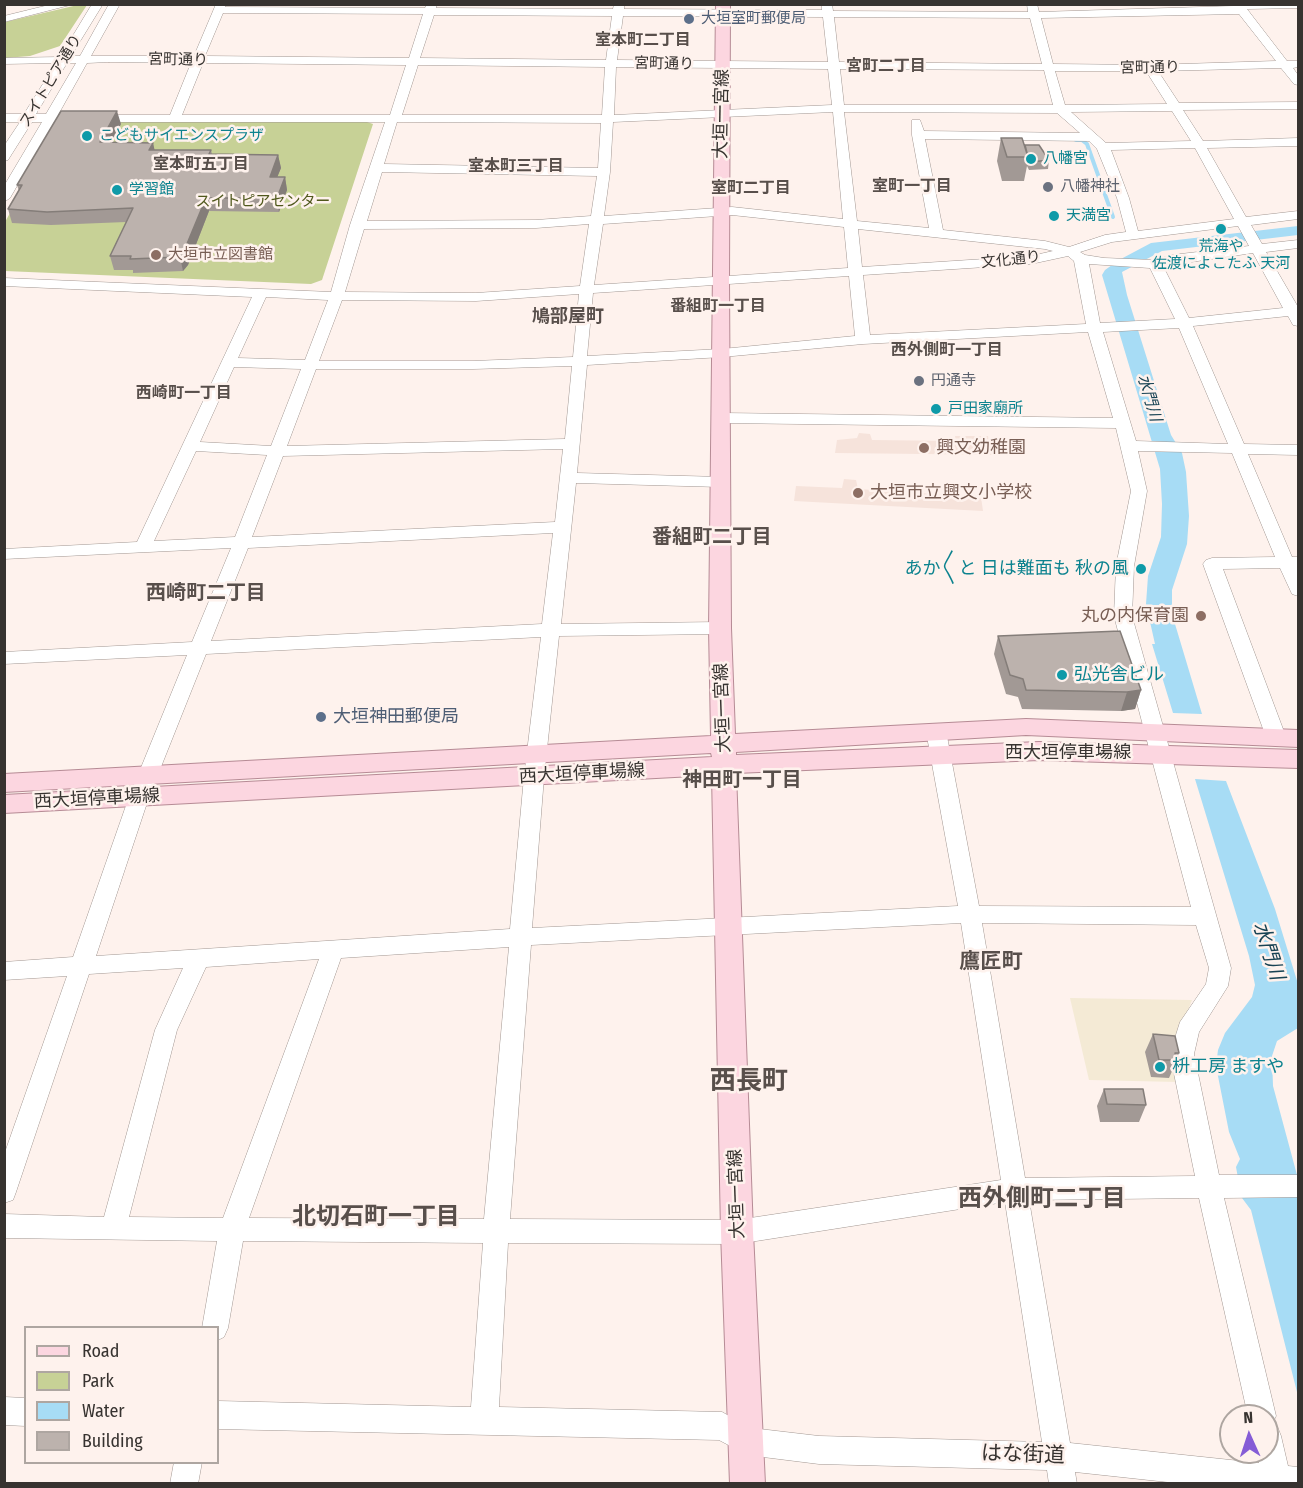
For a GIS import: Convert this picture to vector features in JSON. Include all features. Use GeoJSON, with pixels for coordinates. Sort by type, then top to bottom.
{"type":"FeatureCollection","features":[{"type":"Feature","properties":{"kind":"main road","name":"大垣一宮線"},"geometry":{"type":"LineString","coordinates":[[722,9],[720,628],[737,1232],[748,1484]]}},
{"type":"Feature","properties":{"kind":"main road"},"geometry":{"type":"LineString","coordinates":[[1226,745],[1287,737]]}},
{"type":"Feature","properties":{"kind":"main road","name":"西大垣停車場線"},"geometry":{"type":"LineString","coordinates":[[4,804],[144,786],[938,743],[1039,751],[1158,743],[1226,745]]}},
{"type":"Feature","properties":{"kind":"main road"},"geometry":{"type":"LineString","coordinates":[[1226,745],[1299,759]]}},
{"type":"Feature","properties":{"kind":"main road","name":"西大垣停車場線"},"geometry":{"type":"LineString","coordinates":[[4,783],[144,786]]}},
{"type":"Feature","properties":{"kind":"street"},"geometry":{"type":"LineString","coordinates":[[4,19],[69,4]]}},
{"type":"Feature","properties":{"kind":"street","name":"スイトピア通り"},"geometry":{"type":"LineString","coordinates":[[4,158],[98,4]]}},
{"type":"Feature","properties":{"kind":"street"},"geometry":{"type":"LineString","coordinates":[[4,198],[115,4]]}},
{"type":"Feature","properties":{"kind":"street"},"geometry":{"type":"LineString","coordinates":[[1299,5],[1240,8],[1299,82]]}},
{"type":"Feature","properties":{"kind":"street"},"geometry":{"type":"LineString","coordinates":[[175,117],[220,7],[1242,11]]}},
{"type":"Feature","properties":{"kind":"street"},"geometry":{"type":"LineString","coordinates":[[4,1192],[144,786],[278,451],[337,296],[357,225],[390,124],[395,117],[414,62],[430,8]]}},
{"type":"Feature","properties":{"kind":"street"},"geometry":{"type":"LineString","coordinates":[[484,1420],[496,1231],[535,765],[572,444],[586,290],[604,172],[611,63],[618,9]]}},
{"type":"Feature","properties":{"kind":"street"},"geometry":{"type":"LineString","coordinates":[[827,9],[863,340]]}},
{"type":"Feature","properties":{"kind":"street"},"geometry":{"type":"LineString","coordinates":[[1033,10],[1060,109],[1103,147],[1123,198],[1133,235]]}},
{"type":"Feature","properties":{"kind":"street","name":"宮町通り"},"geometry":{"type":"LineString","coordinates":[[4,61],[84,59],[1150,68],[1299,64]]}},
{"type":"Feature","properties":{"kind":"street"},"geometry":{"type":"LineString","coordinates":[[4,66],[22,60]]}},
{"type":"Feature","properties":{"kind":"street"},"geometry":{"type":"LineString","coordinates":[[231,362],[309,365],[473,365],[580,361],[722,353],[863,340],[1296,315],[1199,144],[1150,68]]}},
{"type":"Feature","properties":{"kind":"street"},"geometry":{"type":"LineString","coordinates":[[4,118],[608,118],[720,115],[838,108],[1060,109],[1299,105]]}},
{"type":"Feature","properties":{"kind":"street"},"geometry":{"type":"LineString","coordinates":[[913,108],[937,233]]}},
{"type":"Feature","properties":{"kind":"street"},"geometry":{"type":"LineString","coordinates":[[918,135],[1091,137]]}},
{"type":"Feature","properties":{"kind":"street"},"geometry":{"type":"LineString","coordinates":[[1103,147],[1299,142]]}},
{"type":"Feature","properties":{"kind":"street"},"geometry":{"type":"LineString","coordinates":[[376,168],[604,172]]}},
{"type":"Feature","properties":{"kind":"street"},"geometry":{"type":"LineString","coordinates":[[357,225],[501,225],[732,211],[1045,245],[1104,262],[1150,264],[1257,246],[1299,244]]}},
{"type":"Feature","properties":{"kind":"street","name":"文化通り"},"geometry":{"type":"LineString","coordinates":[[4,282],[337,296],[476,297],[1031,260],[1075,255],[1110,238],[1246,226],[1299,215]]}},
{"type":"Feature","properties":{"kind":"street"},"geometry":{"type":"LineString","coordinates":[[1075,255],[1122,423],[1138,446],[1139,491],[1125,567],[1123,616],[1220,968],[1217,986],[1188,1029],[1182,1054],[1221,1186],[1260,1404]]}},
{"type":"Feature","properties":{"kind":"street"},"geometry":{"type":"LineString","coordinates":[[1150,264],[1184,323],[1237,448],[1292,562],[1299,590]]}},
{"type":"Feature","properties":{"kind":"street"},"geometry":{"type":"LineString","coordinates":[[144,547],[261,293]]}},
{"type":"Feature","properties":{"kind":"street"},"geometry":{"type":"LineString","coordinates":[[722,418],[1122,423]]}},
{"type":"Feature","properties":{"kind":"street"},"geometry":{"type":"LineString","coordinates":[[191,446],[278,451],[572,444]]}},
{"type":"Feature","properties":{"kind":"street"},"geometry":{"type":"LineString","coordinates":[[1138,446],[1299,450]]}},
{"type":"Feature","properties":{"kind":"street"},"geometry":{"type":"LineString","coordinates":[[567,478],[721,482]]}},
{"type":"Feature","properties":{"kind":"street"},"geometry":{"type":"LineString","coordinates":[[4,554],[561,527]]}},
{"type":"Feature","properties":{"kind":"street"},"geometry":{"type":"LineString","coordinates":[[1287,737],[1212,564],[1292,562]]}},
{"type":"Feature","properties":{"kind":"street"},"geometry":{"type":"LineString","coordinates":[[4,658],[551,630],[720,628]]}},
{"type":"Feature","properties":{"kind":"street"},"geometry":{"type":"LineString","coordinates":[[938,743],[970,914],[1063,1484]]}},
{"type":"Feature","properties":{"kind":"street"},"geometry":{"type":"LineString","coordinates":[[4,971],[521,937],[970,914],[1204,916]]}},
{"type":"Feature","properties":{"kind":"street"},"geometry":{"type":"LineString","coordinates":[[214,1326],[232,1229],[333,950]]}},
{"type":"Feature","properties":{"kind":"street"},"geometry":{"type":"LineString","coordinates":[[112,1229],[166,1030],[199,958]]}},
{"type":"Feature","properties":{"kind":"street"},"geometry":{"type":"LineString","coordinates":[[4,1226],[112,1229],[737,1232],[1016,1190],[1299,1186]]}},
{"type":"Feature","properties":{"kind":"street"},"geometry":{"type":"LineString","coordinates":[[4,1412],[24,1412]]}},
{"type":"Feature","properties":{"kind":"street"},"geometry":{"type":"LineString","coordinates":[[219,1415],[722,1426],[747,1441]]}},
{"type":"Feature","properties":{"kind":"street","name":"はな街道"},"geometry":{"type":"LineString","coordinates":[[747,1441],[819,1450],[1058,1455],[1285,1481]]}},
{"type":"Feature","properties":{"kind":"street"},"geometry":{"type":"LineString","coordinates":[[183,1484],[188,1464]]}},
{"type":"Feature","properties":{"kind":"street"},"geometry":{"type":"LineString","coordinates":[[1278,1464],[1285,1481]]}},
{"type":"Feature","properties":{"kind":"shaded area","name":"興文幼稚園"},"geometry":{"type":"Polygon","coordinates":[[[859,433],[870,434],[872,440],[956,441],[955,436],[988,436],[989,441],[1010,442],[1012,455],[835,453],[837,440],[857,438],[859,433]]]}},
{"type":"Feature","properties":{"kind":"shaded area","name":"大垣市立興文小学校"},"geometry":{"type":"Polygon","coordinates":[[[844,479],[856,480],[858,489],[981,497],[983,511],[794,501],[796,486],[842,488],[844,479]]]}},
{"type":"Feature","properties":{"kind":"shaded area"},"geometry":{"type":"Polygon","coordinates":[[[1070,998],[1192,1000],[1180,1031],[1178,1082],[1089,1080],[1070,998]]]}},
{"type":"Feature","properties":{"kind":"green space"},"geometry":{"type":"Polygon","coordinates":[[[82,4],[87,5],[60,46],[30,56],[5,58],[5,22],[82,4]]]}},
{"type":"Feature","properties":{"kind":"green space","name":"スイトピアセンター"},"geometry":{"type":"Polygon","coordinates":[[[61,122],[367,122],[373,124],[322,280],[311,284],[5,271],[5,222],[61,122]]]}},
{"type":"Feature","properties":{"kind":"water","name":"水門川"},"geometry":{"type":"Polygon","coordinates":[[[1298,226],[1298,235],[1162,251],[1122,272],[1127,295],[1171,435],[1182,453],[1186,472],[1189,516],[1187,544],[1172,590],[1172,614],[1202,714],[1173,713],[1152,644],[1155,644],[1146,604],[1148,576],[1161,537],[1160,469],[1102,275],[1119,260],[1151,243],[1298,226]]]}},
{"type":"Feature","properties":{"kind":"water","name":"水門川"},"geometry":{"type":"Polygon","coordinates":[[[1195,779],[1226,781],[1275,909],[1298,984],[1298,1028],[1277,1041],[1272,1056],[1273,1086],[1297,1175],[1298,1396],[1251,1210],[1242,1198],[1236,1167],[1240,1159],[1229,1132],[1216,1066],[1218,1050],[1225,1033],[1252,997],[1255,985],[1249,956],[1195,779]]]}},
{"type":"Feature","properties":{"kind":"building"},"geometry":{"type":"Polygon","coordinates":[[[61,111],[117,111],[100,142],[153,143],[149,150],[211,150],[209,154],[278,155],[270,177],[285,177],[277,198],[206,198],[180,257],[130,259],[131,256],[110,256],[133,208],[47,212],[8,209],[22,185],[17,185],[61,111]]]}},
{"type":"Feature","properties":{"kind":"building"},"geometry":{"type":"Polygon","coordinates":[[[1001,138],[1022,138],[1028,157],[1007,157],[1001,138]]]}},
{"type":"Feature","properties":{"kind":"building"},"geometry":{"type":"Polygon","coordinates":[[[1025,145],[1039,145],[1049,160],[1031,162],[1025,145]]]}},
{"type":"Feature","properties":{"kind":"building","name":"弘光舎ビル"},"geometry":{"type":"Polygon","coordinates":[[[1120,631],[1141,690],[1127,692],[1026,690],[1023,679],[1010,675],[998,636],[1120,631]]]}},
{"type":"Feature","properties":{"kind":"building"},"geometry":{"type":"Polygon","coordinates":[[[1153,1034],[1175,1036],[1179,1053],[1175,1053],[1177,1060],[1159,1060],[1153,1034]]]}},
{"type":"Feature","properties":{"kind":"building"},"geometry":{"type":"Polygon","coordinates":[[[1104,1089],[1143,1089],[1146,1105],[1107,1104],[1104,1089]]]}},
{"type":"Feature","properties":{"kind":"waterway"},"geometry":{"type":"LineString","coordinates":[[1076,140],[1082,140],[1087,144],[1113,217]]}},
{"type":"Feature","properties":{"kind":"place","name":"大垣室町郵便局"},"geometry":{"type":"Point","coordinates":[689,19]}},
{"type":"Feature","properties":{"kind":"place","name":"こどもサイエンスプラザ"},"geometry":{"type":"Point","coordinates":[87,136]}},
{"type":"Feature","properties":{"kind":"place","name":"八幡宮"},"geometry":{"type":"Point","coordinates":[1031,159]}},
{"type":"Feature","properties":{"kind":"place","name":"八幡神社"},"geometry":{"type":"Point","coordinates":[1048,187]}},
{"type":"Feature","properties":{"kind":"place","name":"学習館"},"geometry":{"type":"Point","coordinates":[117,190]}},
{"type":"Feature","properties":{"kind":"place","name":"天満宮"},"geometry":{"type":"Point","coordinates":[1054,216]}},
{"type":"Feature","properties":{"kind":"place","name":"荒海や 佐渡によこたふ 天河"},"geometry":{"type":"Point","coordinates":[1221,229]}},
{"type":"Feature","properties":{"kind":"place","name":"大垣市立図書館"},"geometry":{"type":"Point","coordinates":[156,255]}},
{"type":"Feature","properties":{"kind":"place","name":"円通寺"},"geometry":{"type":"Point","coordinates":[919,381]}},
{"type":"Feature","properties":{"kind":"place","name":"戸田家廟所"},"geometry":{"type":"Point","coordinates":[936,409]}},
{"type":"Feature","properties":{"kind":"place","name":"興文幼稚園"},"geometry":{"type":"Point","coordinates":[924,448]}},
{"type":"Feature","properties":{"kind":"place","name":"大垣市立興文小学校"},"geometry":{"type":"Point","coordinates":[858,493]}},
{"type":"Feature","properties":{"kind":"place","name":"あか〱と 日は難面も 秋の風"},"geometry":{"type":"Point","coordinates":[1141,569]}},
{"type":"Feature","properties":{"kind":"place","name":"丸の内保育園"},"geometry":{"type":"Point","coordinates":[1201,616]}},
{"type":"Feature","properties":{"kind":"place","name":"弘光舎ビル"},"geometry":{"type":"Point","coordinates":[1062,675]}},
{"type":"Feature","properties":{"kind":"place","name":"大垣神田郵便局"},"geometry":{"type":"Point","coordinates":[321,717]}},
{"type":"Feature","properties":{"kind":"place","name":"枡工房 ますや"},"geometry":{"type":"Point","coordinates":[1160,1067]}},
{"type":"Feature","properties":{"kind":"district","name":"室本町二丁目"},"geometry":{"type":"Point","coordinates":[643,41]}},
{"type":"Feature","properties":{"kind":"district","name":"宮町二丁目"},"geometry":{"type":"Point","coordinates":[886,67]}},
{"type":"Feature","properties":{"kind":"district","name":"室本町五丁目"},"geometry":{"type":"Point","coordinates":[201,165]}},
{"type":"Feature","properties":{"kind":"district","name":"室本町三丁目"},"geometry":{"type":"Point","coordinates":[516,167]}},
{"type":"Feature","properties":{"kind":"district","name":"室町一丁目"},"geometry":{"type":"Point","coordinates":[912,187]}},
{"type":"Feature","properties":{"kind":"district","name":"室町二丁目"},"geometry":{"type":"Point","coordinates":[751,189]}},
{"type":"Feature","properties":{"kind":"district","name":"番組町一丁目"},"geometry":{"type":"Point","coordinates":[718,307]}},
{"type":"Feature","properties":{"kind":"district","name":"鳩部屋町"},"geometry":{"type":"Point","coordinates":[568,317]}},
{"type":"Feature","properties":{"kind":"district","name":"西外側町一丁目"},"geometry":{"type":"Point","coordinates":[947,351]}},
{"type":"Feature","properties":{"kind":"district","name":"西崎町一丁目"},"geometry":{"type":"Point","coordinates":[184,394]}},
{"type":"Feature","properties":{"kind":"district","name":"番組町二丁目"},"geometry":{"type":"Point","coordinates":[712,537]}},
{"type":"Feature","properties":{"kind":"district","name":"西崎町二丁目"},"geometry":{"type":"Point","coordinates":[206,593]}},
{"type":"Feature","properties":{"kind":"district","name":"神田町一丁目"},"geometry":{"type":"Point","coordinates":[742,780]}},
{"type":"Feature","properties":{"kind":"district","name":"鷹匠町"},"geometry":{"type":"Point","coordinates":[991,962]}},
{"type":"Feature","properties":{"kind":"district","name":"西長町"},"geometry":{"type":"Point","coordinates":[749,1082]}},
{"type":"Feature","properties":{"kind":"district","name":"西外側町二丁目"},"geometry":{"type":"Point","coordinates":[1042,1199]}},
{"type":"Feature","properties":{"kind":"district","name":"北切石町一丁目"},"geometry":{"type":"Point","coordinates":[376,1217]}}]}
